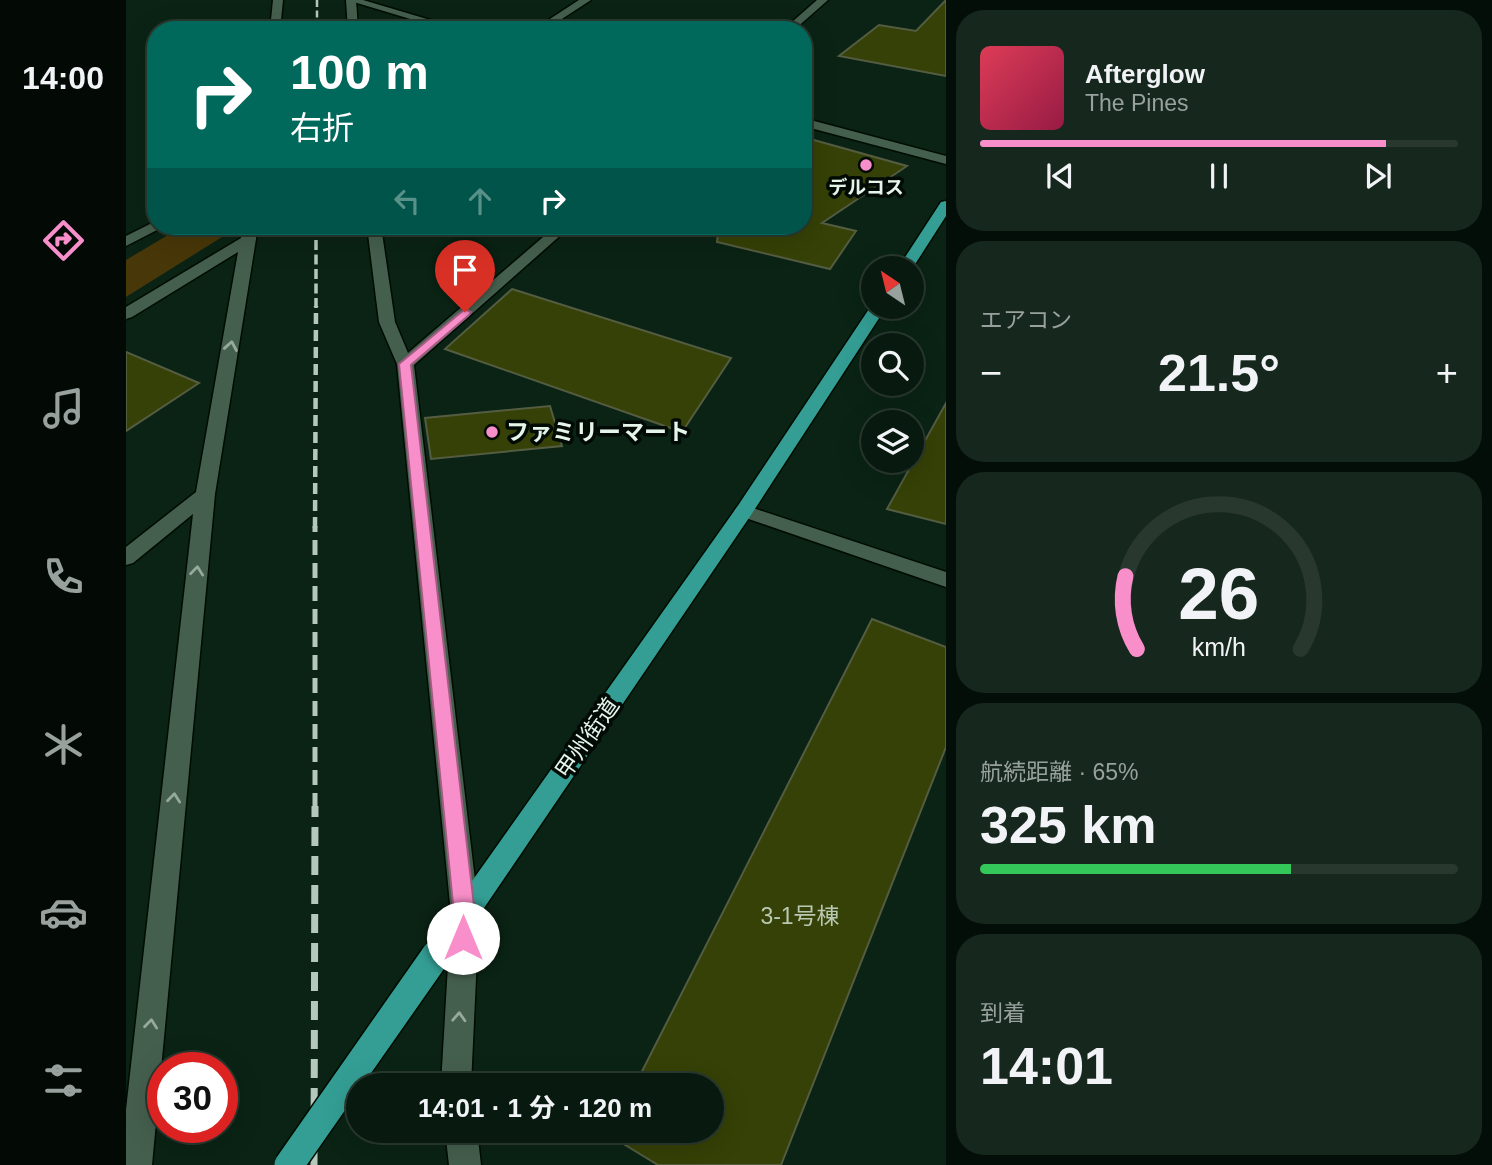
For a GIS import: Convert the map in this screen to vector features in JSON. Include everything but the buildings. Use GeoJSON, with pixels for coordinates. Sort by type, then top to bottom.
{"type":"FeatureCollection","features":[{"type":"Feature","properties":{"kind":"highway"},"geometry":{"type":"LineString","coordinates":[[913,256],[946,205]]}},
{"type":"Feature","properties":{"kind":"highway","name":"甲州街道"},"geometry":{"type":"LineString","coordinates":[[289,1165],[744,511],[870,319]]}},
{"type":"Feature","properties":{"kind":"street"},"geometry":{"type":"LineString","coordinates":[[276,21],[278,0]]}},
{"type":"Feature","properties":{"kind":"street"},"geometry":{"type":"LineString","coordinates":[[353,21],[351,0],[427,21]]}},
{"type":"Feature","properties":{"kind":"street"},"geometry":{"type":"LineString","coordinates":[[552,21],[586,0]]}},
{"type":"Feature","properties":{"kind":"street"},"geometry":{"type":"LineString","coordinates":[[798,21],[822,0]]}},
{"type":"Feature","properties":{"kind":"street"},"geometry":{"type":"LineString","coordinates":[[812,124],[946,160]]}},
{"type":"Feature","properties":{"kind":"street"},"geometry":{"type":"LineString","coordinates":[[126,242],[147,230]]}},
{"type":"Feature","properties":{"kind":"street"},"geometry":{"type":"LineString","coordinates":[[126,314],[245,235]]}},
{"type":"Feature","properties":{"kind":"street"},"geometry":{"type":"LineString","coordinates":[[136,1165],[205,494],[249,235]]}},
{"type":"Feature","properties":{"kind":"street"},"geometry":{"type":"LineString","coordinates":[[375,235],[387,322],[405,364],[465,914],[457,1073]]}},
{"type":"Feature","properties":{"kind":"street"},"geometry":{"type":"LineString","coordinates":[[405,364],[554,235]]}},
{"type":"Feature","properties":{"kind":"street"},"geometry":{"type":"LineString","coordinates":[[126,558],[205,494]]}},
{"type":"Feature","properties":{"kind":"street"},"geometry":{"type":"LineString","coordinates":[[744,511],[946,580]]}},
{"type":"Feature","properties":{"kind":"street"},"geometry":{"type":"LineString","coordinates":[[462,1143],[465,1165]]}},
{"type":"Feature","properties":{"kind":"shaded area"},"geometry":{"type":"Polygon","coordinates":[[[168,235],[225,235],[126,297],[126,260],[168,235]]]}},
{"type":"Feature","properties":{"kind":"railway"},"geometry":{"type":"LineString","coordinates":[[317,0],[317,21]]}},
{"type":"Feature","properties":{"kind":"railway"},"geometry":{"type":"LineString","coordinates":[[316,235],[316,306]]}},
{"type":"Feature","properties":{"kind":"railway"},"geometry":{"type":"LineString","coordinates":[[315,528],[316,306]]}},
{"type":"Feature","properties":{"kind":"railway"},"geometry":{"type":"LineString","coordinates":[[315,528],[315,806]]}},
{"type":"Feature","properties":{"kind":"railway"},"geometry":{"type":"LineString","coordinates":[[314,1165],[315,806]]}},
{"type":"Feature","properties":{"kind":"place","name":"デルコス"},"geometry":{"type":"Point","coordinates":[866,165]}},
{"type":"Feature","properties":{"kind":"place","name":"ファミリーマート"},"geometry":{"type":"Point","coordinates":[492,432]}},
{"type":"Feature","properties":{"kind":"route"},"geometry":{"type":"LineString","coordinates":[[463,938],[465,914],[405,364],[465,312]]}}]}
